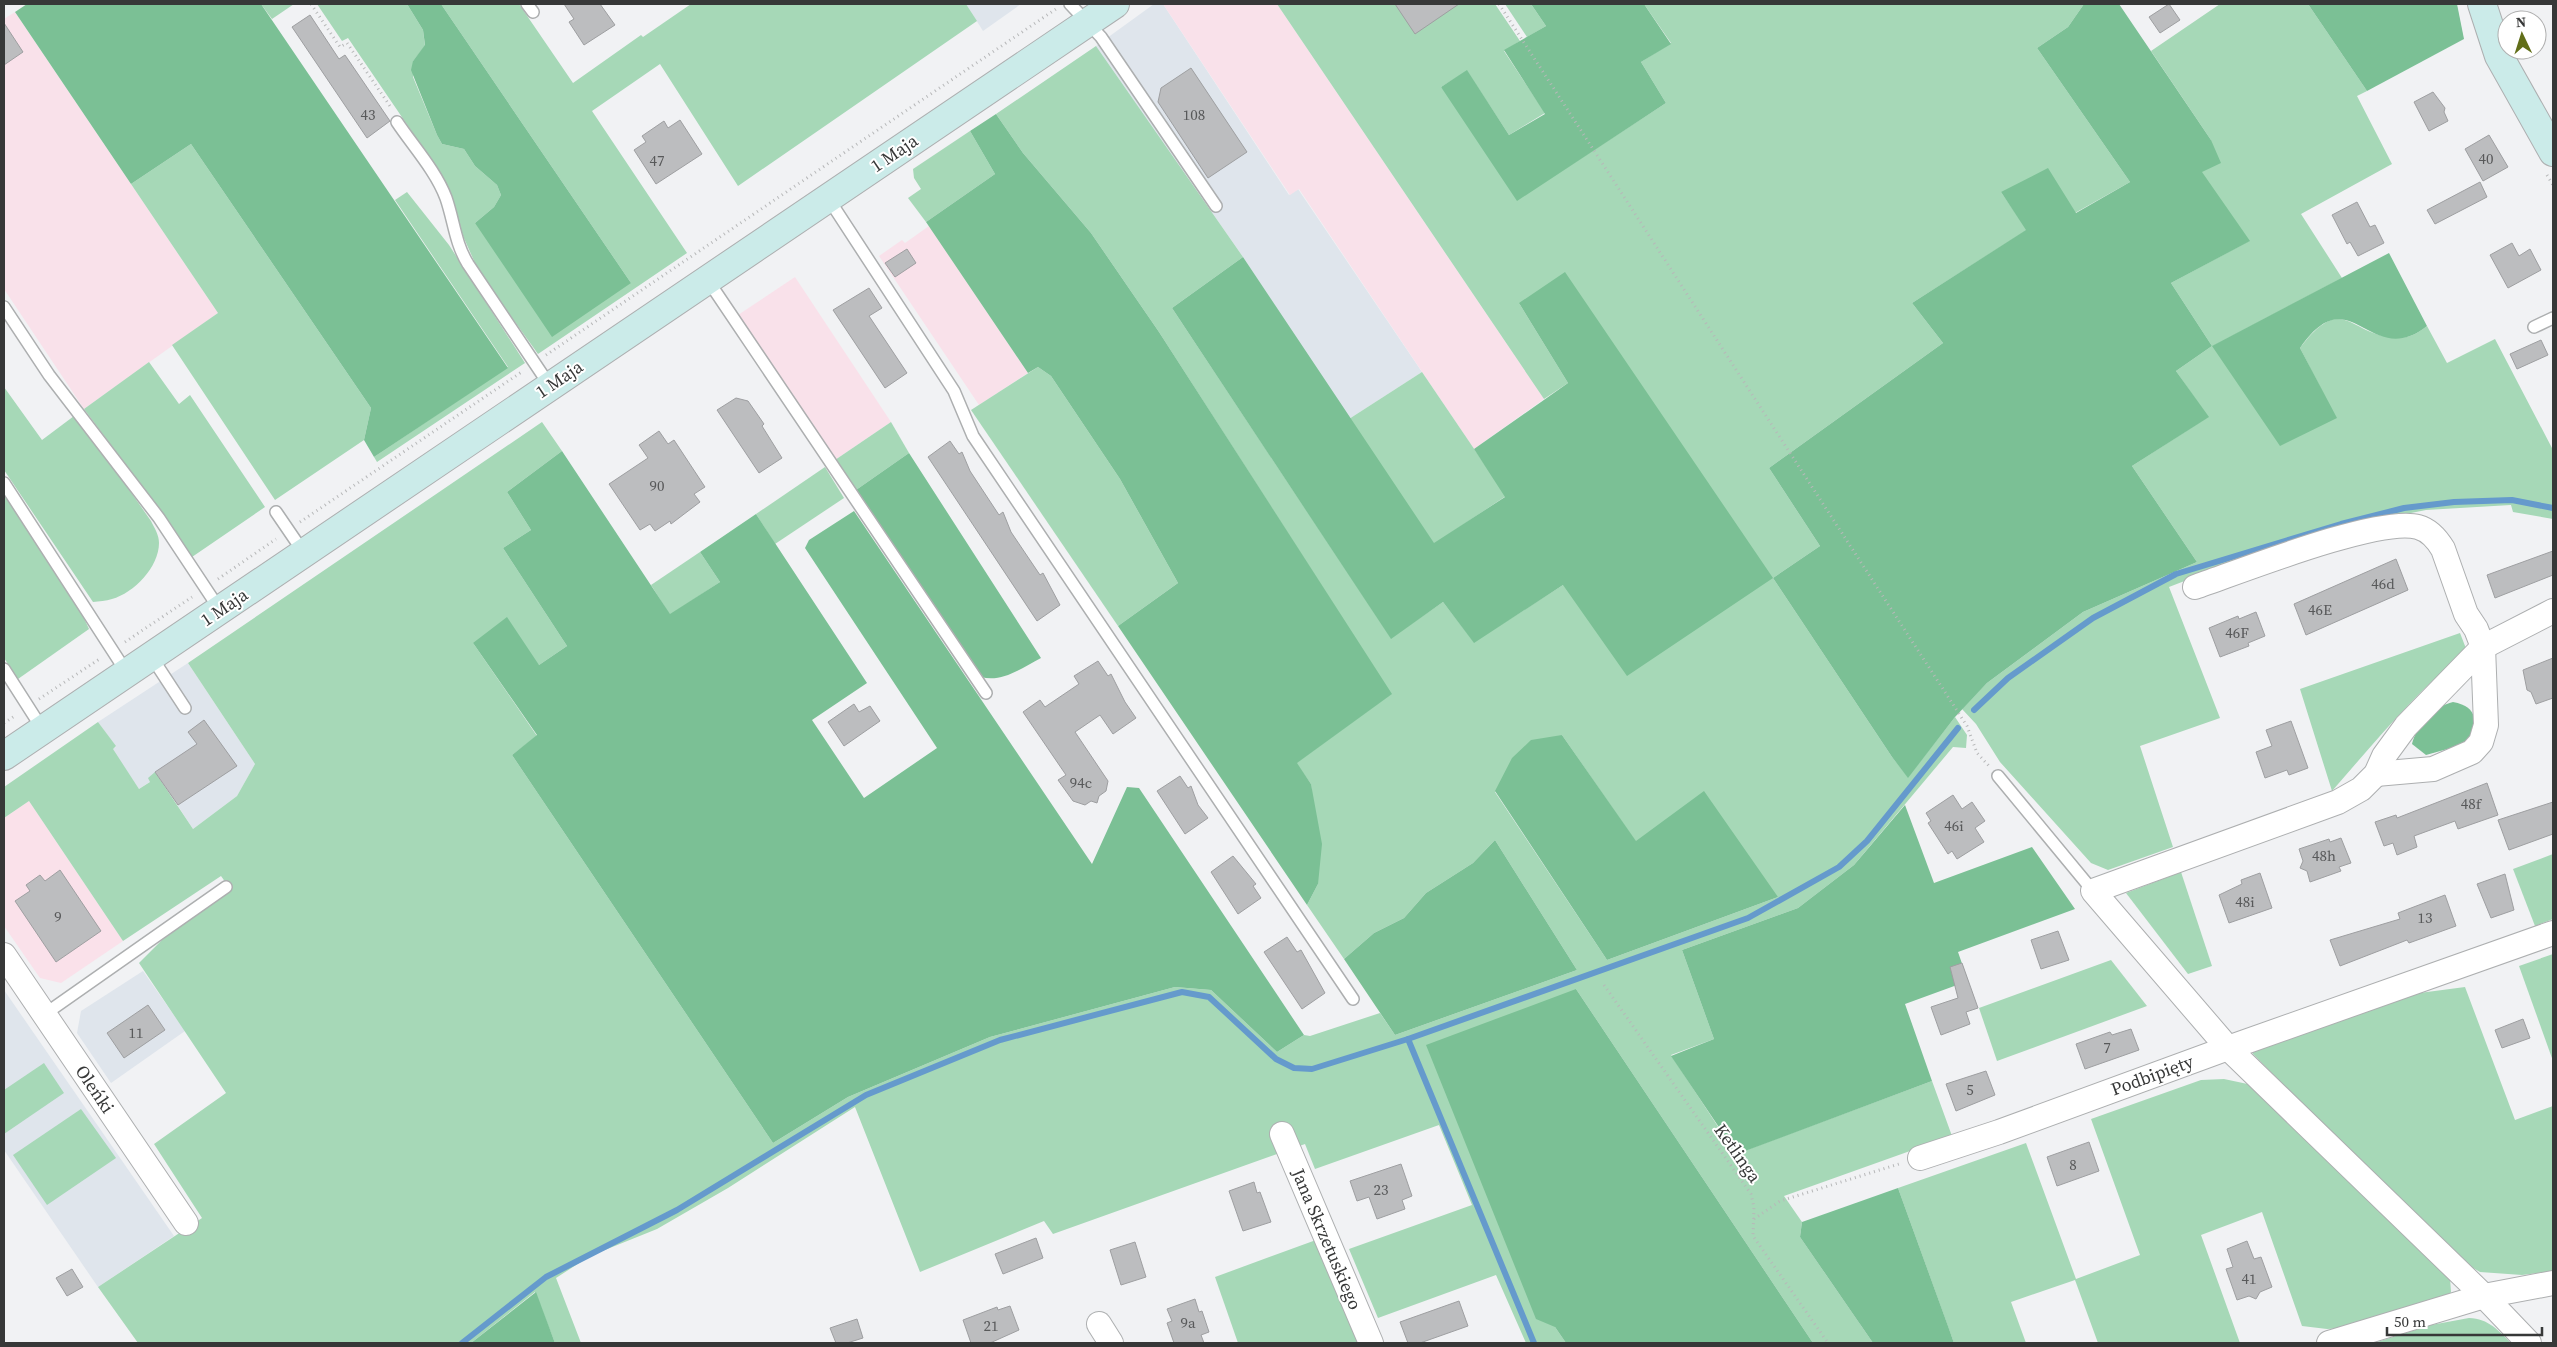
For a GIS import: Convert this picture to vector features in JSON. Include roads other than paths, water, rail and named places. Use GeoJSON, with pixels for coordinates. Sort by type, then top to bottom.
{"type":"FeatureCollection","features":[{"type":"Feature","properties":{"kind":"main road","name":"1 Maja"},"geometry":{"type":"LineString","coordinates":[[4,756],[828,198],[1078,13],[1115,4]]}},
{"type":"Feature","properties":{"kind":"main road"},"geometry":{"type":"LineString","coordinates":[[2482,4],[2499,56],[2553,152]]}},
{"type":"Feature","properties":{"kind":"street"},"geometry":{"type":"LineString","coordinates":[[2194,587],[2353,534],[2389,527],[2416,526],[2426,530],[2443,549],[2466,614],[2476,629],[2483,646],[2486,725],[2481,742],[2472,752],[2432,769],[2376,774]]}},
{"type":"Feature","properties":{"kind":"street"},"geometry":{"type":"LineString","coordinates":[[2529,1343],[2484,1296],[2228,1048],[2093,891],[2338,802],[2361,789],[2376,774],[2384,756],[2406,726],[2483,646],[2553,611]]}},
{"type":"Feature","properties":{"kind":"street","name":"Podbipięty"},"geometry":{"type":"LineString","coordinates":[[1920,1158],[1999,1132],[2228,1048],[2553,933]]}},
{"type":"Feature","properties":{"kind":"street","name":"Oleńki"},"geometry":{"type":"LineString","coordinates":[[4,955],[186,1223]]}},
{"type":"Feature","properties":{"kind":"street","name":"Jana Skrzetuskiego"},"geometry":{"type":"LineString","coordinates":[[1282,1134],[1372,1343]]}},
{"type":"Feature","properties":{"kind":"street"},"geometry":{"type":"LineString","coordinates":[[2329,1343],[2484,1296],[2553,1283]]}},
{"type":"Feature","properties":{"kind":"lane"},"geometry":{"type":"LineString","coordinates":[[1078,13],[1101,37],[1216,206]]}},
{"type":"Feature","properties":{"kind":"lane"},"geometry":{"type":"LineString","coordinates":[[397,122],[440,185],[448,206],[458,248],[550,386]]}},
{"type":"Feature","properties":{"kind":"lane"},"geometry":{"type":"LineString","coordinates":[[828,198],[954,391],[972,436],[1353,999]]}},
{"type":"Feature","properties":{"kind":"lane"},"geometry":{"type":"LineString","coordinates":[[706,280],[986,693]]}},
{"type":"Feature","properties":{"kind":"lane"},"geometry":{"type":"LineString","coordinates":[[4,307],[49,375],[159,518],[220,610]]}},
{"type":"Feature","properties":{"kind":"lane"},"geometry":{"type":"LineString","coordinates":[[2534,327],[2553,318]]}},
{"type":"Feature","properties":{"kind":"lane"},"geometry":{"type":"LineString","coordinates":[[4,483],[127,672]]}},
{"type":"Feature","properties":{"kind":"lane"},"geometry":{"type":"LineString","coordinates":[[276,512],[304,553]]}},
{"type":"Feature","properties":{"kind":"lane"},"geometry":{"type":"LineString","coordinates":[[151,656],[185,708]]}},
{"type":"Feature","properties":{"kind":"lane"},"geometry":{"type":"LineString","coordinates":[[4,669],[43,730]]}},
{"type":"Feature","properties":{"kind":"lane"},"geometry":{"type":"LineString","coordinates":[[1998,776],[2093,891]]}},
{"type":"Feature","properties":{"kind":"lane"},"geometry":{"type":"LineString","coordinates":[[45,1014],[226,887]]}},
{"type":"Feature","properties":{"kind":"waterway"},"geometry":{"type":"LineString","coordinates":[[1974,710],[2008,678],[2093,618],[2176,574],[2341,524],[2404,508],[2454,502],[2512,500],[2553,508]]}},
{"type":"Feature","properties":{"kind":"waterway"},"geometry":{"type":"LineString","coordinates":[[462,1343],[546,1277],[677,1210],[866,1095],[1000,1040],[1182,992],[1209,997],[1276,1059],[1294,1068],[1312,1069],[1408,1039],[1748,918],[1839,867],[1867,841],[1958,728]]}},
{"type":"Feature","properties":{"kind":"waterway"},"geometry":{"type":"LineString","coordinates":[[1408,1039],[1534,1343]]}}]}
